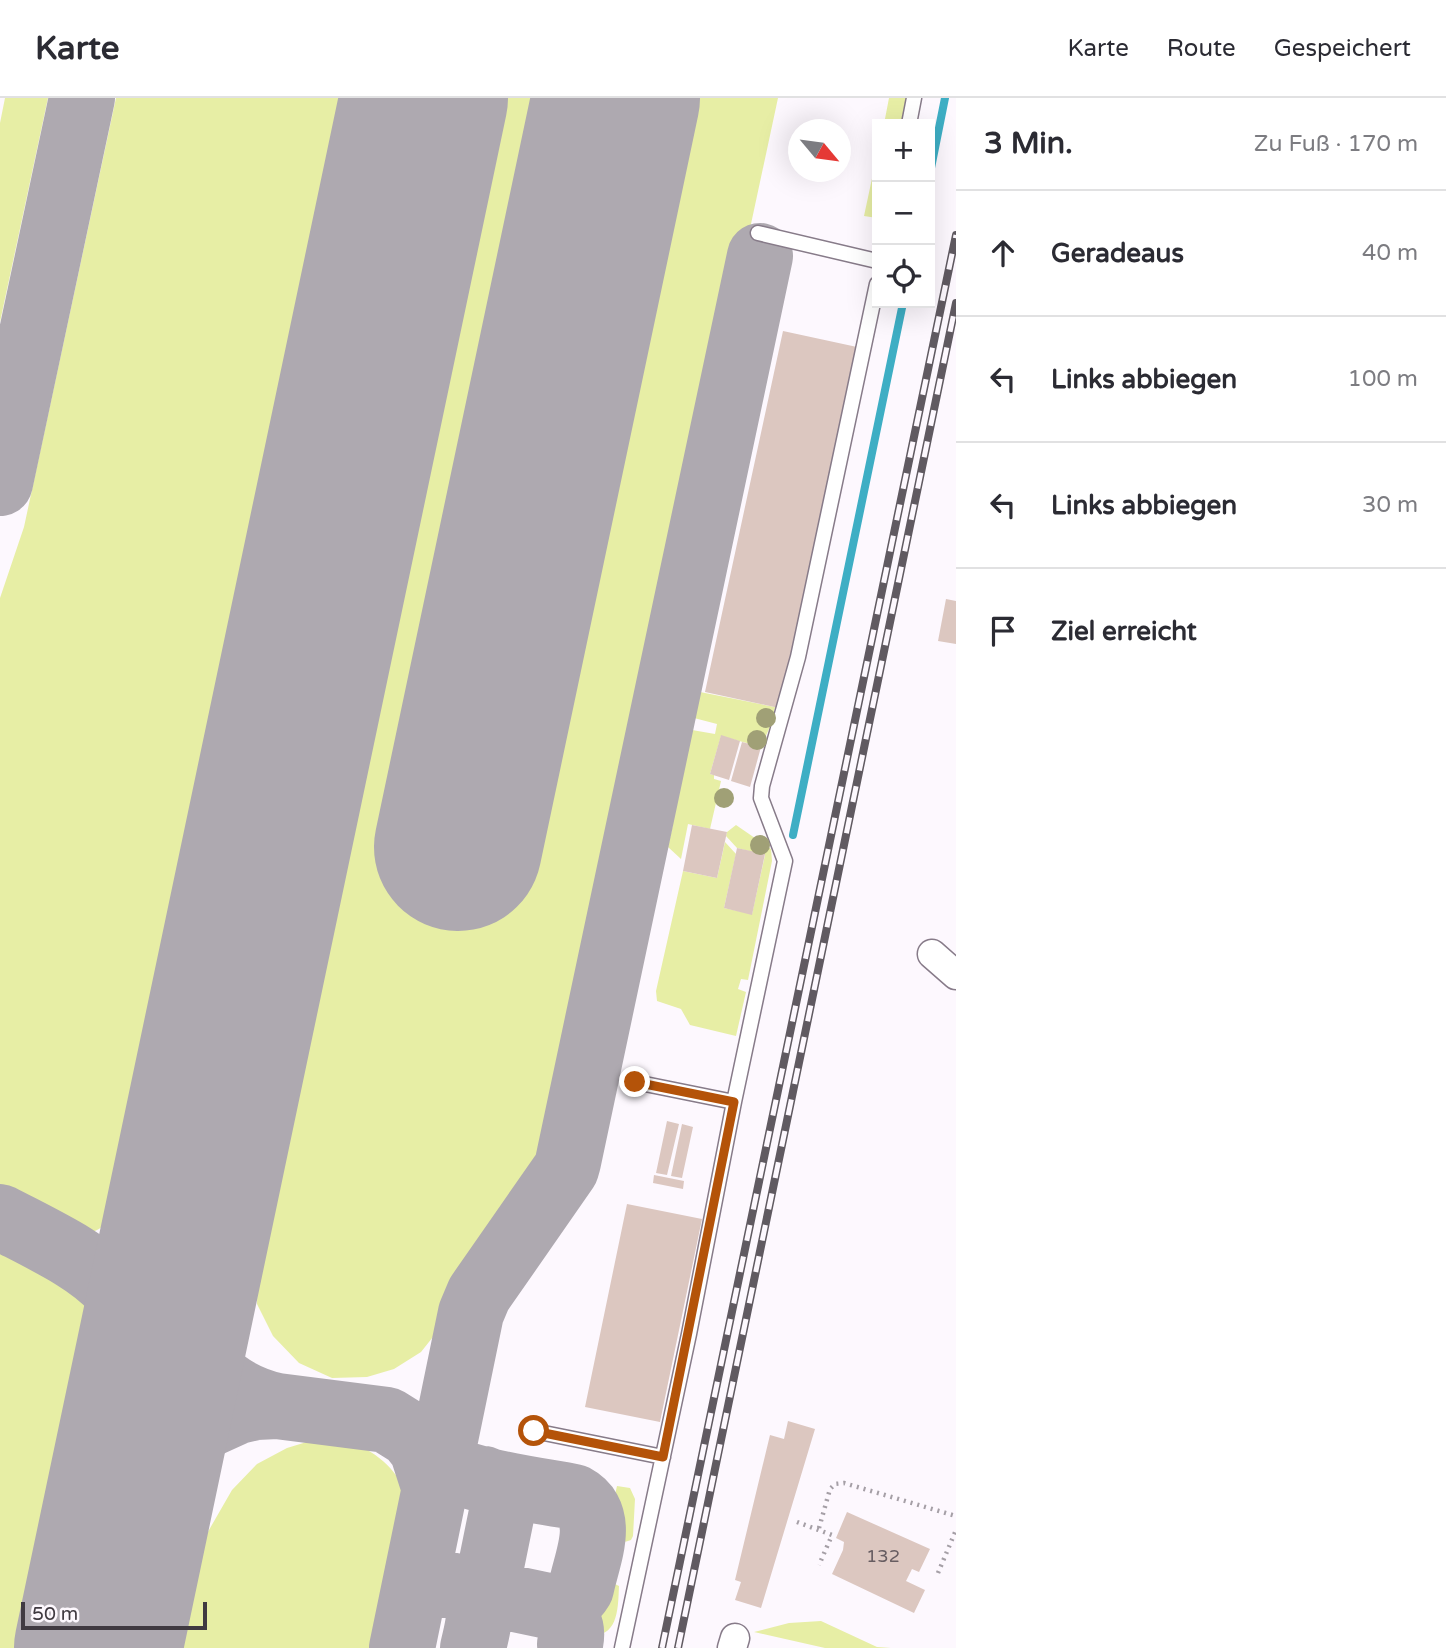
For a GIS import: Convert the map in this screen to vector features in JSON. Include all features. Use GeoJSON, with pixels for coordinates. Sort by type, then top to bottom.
{"type":"FeatureCollection","features":[{"type":"Feature","properties":{"kind":"street"},"geometry":{"type":"LineString","coordinates":[[932,954],[956,975]]}},
{"type":"Feature","properties":{"kind":"lane"},"geometry":{"type":"LineString","coordinates":[[910,119],[914,98]]}},
{"type":"Feature","properties":{"kind":"lane"},"geometry":{"type":"LineString","coordinates":[[758,233],[872,260]]}},
{"type":"Feature","properties":{"kind":"lane"},"geometry":{"type":"LineString","coordinates":[[622,1648],[785,860],[761,798],[762,786],[798,657],[872,308]]}},
{"type":"Feature","properties":{"kind":"lane"},"geometry":{"type":"LineString","coordinates":[[635,1082],[734,1102]]}},
{"type":"Feature","properties":{"kind":"lane"},"geometry":{"type":"LineString","coordinates":[[534,1431],[663,1457]]}},
{"type":"Feature","properties":{"kind":"path"},"geometry":{"type":"LineString","coordinates":[[819,1528],[831,1489],[835,1484],[844,1483],[956,1516]]}},
{"type":"Feature","properties":{"kind":"path"},"geometry":{"type":"LineString","coordinates":[[797,1522],[832,1535],[820,1565]]}},
{"type":"Feature","properties":{"kind":"path"},"geometry":{"type":"LineString","coordinates":[[938,1573],[956,1530]]}},
{"type":"Feature","properties":{"kind":"green space"},"geometry":{"type":"Polygon","coordinates":[[[5,98],[48,98],[0,322],[0,123],[5,98]]]}},
{"type":"Feature","properties":{"kind":"green space"},"geometry":{"type":"Polygon","coordinates":[[[116,98],[347,98],[112,1212],[103,1226],[92,1232],[79,1233],[36,1217],[0,1194],[0,598],[24,527],[116,98]]]}},
{"type":"Feature","properties":{"kind":"green space"},"geometry":{"type":"Polygon","coordinates":[[[501,98],[778,98],[550,1162],[452,1313],[421,1352],[394,1369],[367,1377],[332,1378],[299,1363],[273,1336],[257,1304],[258,1254],[501,98]]]}},
{"type":"Feature","properties":{"kind":"green space"},"geometry":{"type":"Polygon","coordinates":[[[889,98],[906,98],[902,119],[885,119],[889,98]]]}},
{"type":"Feature","properties":{"kind":"green space"},"geometry":{"type":"Polygon","coordinates":[[[872,178],[872,217],[864,216],[872,178]]]}},
{"type":"Feature","properties":{"kind":"green space"},"geometry":{"type":"Polygon","coordinates":[[[700,692],[775,707],[772,722],[761,747],[721,736],[710,774],[721,781],[710,829],[688,824],[681,859],[668,847],[673,824],[670,823],[692,730],[715,734],[717,724],[694,718],[700,692]]]}},
{"type":"Feature","properties":{"kind":"green space"},"geometry":{"type":"Polygon","coordinates":[[[736,825],[771,849],[772,861],[748,980],[741,979],[738,989],[746,992],[736,1036],[690,1025],[681,1009],[657,1001],[656,991],[683,871],[717,878],[725,842],[736,854],[724,908],[752,914],[765,855],[737,848],[726,836],[736,825]]]}},
{"type":"Feature","properties":{"kind":"green space"},"geometry":{"type":"Polygon","coordinates":[[[0,1239],[70,1278],[82,1290],[91,1312],[20,1648],[0,1648],[0,1239]]]}},
{"type":"Feature","properties":{"kind":"green space"},"geometry":{"type":"Polygon","coordinates":[[[310,1441],[343,1441],[366,1449],[391,1469],[402,1485],[407,1509],[406,1527],[380,1648],[175,1648],[194,1556],[232,1490],[257,1464],[287,1448],[310,1441]]]}},
{"type":"Feature","properties":{"kind":"green space"},"geometry":{"type":"Polygon","coordinates":[[[617,1486],[630,1488],[635,1499],[633,1536],[631,1540],[623,1542],[613,1539],[607,1530],[617,1486]]]}},
{"type":"Feature","properties":{"kind":"green space"},"geometry":{"type":"Polygon","coordinates":[[[605,1579],[619,1586],[615,1619],[607,1631],[591,1635],[585,1629],[595,1584],[605,1579]]]}},
{"type":"Feature","properties":{"kind":"green space"},"geometry":{"type":"Polygon","coordinates":[[[821,1621],[877,1647],[891,1648],[825,1648],[754,1632],[789,1623],[821,1621]]]}},
{"type":"Feature","properties":{"kind":"building"},"geometry":{"type":"Polygon","coordinates":[[[783,331],[857,347],[779,708],[705,692],[783,331]]]}},
{"type":"Feature","properties":{"kind":"building"},"geometry":{"type":"Polygon","coordinates":[[[946,599],[956,601],[956,644],[938,641],[946,599]]]}},
{"type":"Feature","properties":{"kind":"building"},"geometry":{"type":"Polygon","coordinates":[[[721,735],[740,741],[729,780],[710,774],[721,735]]]}},
{"type":"Feature","properties":{"kind":"building"},"geometry":{"type":"Polygon","coordinates":[[[742,742],[761,747],[750,787],[731,781],[742,742]]]}},
{"type":"Feature","properties":{"kind":"building"},"geometry":{"type":"Polygon","coordinates":[[[692,825],[727,832],[717,878],[683,871],[692,825]]]}},
{"type":"Feature","properties":{"kind":"building"},"geometry":{"type":"Polygon","coordinates":[[[737,848],[765,854],[752,915],[724,908],[737,848]]]}},
{"type":"Feature","properties":{"kind":"building"},"geometry":{"type":"Polygon","coordinates":[[[667,1121],[679,1124],[667,1175],[656,1173],[667,1121]]]}},
{"type":"Feature","properties":{"kind":"building"},"geometry":{"type":"Polygon","coordinates":[[[682,1124],[693,1127],[682,1178],[671,1176],[682,1124]]]}},
{"type":"Feature","properties":{"kind":"building"},"geometry":{"type":"Polygon","coordinates":[[[654,1175],[684,1181],[683,1189],[653,1183],[654,1175]]]}},
{"type":"Feature","properties":{"kind":"building"},"geometry":{"type":"Polygon","coordinates":[[[627,1204],[702,1219],[660,1422],[585,1407],[627,1204]]]}},
{"type":"Feature","properties":{"kind":"building"},"geometry":{"type":"Polygon","coordinates":[[[788,1421],[815,1429],[761,1608],[735,1600],[741,1582],[735,1580],[770,1435],[784,1439],[788,1421]]]}},
{"type":"Feature","properties":{"kind":"building"},"geometry":{"type":"Polygon","coordinates":[[[847,1512],[930,1549],[919,1572],[912,1569],[906,1581],[925,1590],[914,1613],[832,1574],[843,1550],[844,1542],[836,1538],[847,1512]]]}},
{"type":"Feature","properties":{"kind":"waterway"},"geometry":{"type":"LineString","coordinates":[[935,148],[945,98]]}},
{"type":"Feature","properties":{"kind":"waterway"},"geometry":{"type":"LineString","coordinates":[[793,835],[902,308]]}},
{"type":"Feature","properties":{"kind":"taxiway"},"geometry":{"type":"LineString","coordinates":[[0,483],[82,98]]}},
{"type":"Feature","properties":{"kind":"taxiway"},"geometry":{"type":"LineString","coordinates":[[402,1648],[471,1313],[479,1294],[566,1169],[568,1162],[760,256]]}},
{"type":"Feature","properties":{"kind":"taxiway"},"geometry":{"type":"LineString","coordinates":[[0,1217],[87,1265],[108,1283],[126,1304],[139,1330],[147,1361],[150,1400]]}},
{"type":"Feature","properties":{"kind":"taxiway"},"geometry":{"type":"LineString","coordinates":[[181,1251],[179,1305],[183,1324],[199,1357],[212,1371],[241,1393],[277,1406]]}},
{"type":"Feature","properties":{"kind":"taxiway"},"geometry":{"type":"LineString","coordinates":[[119,1547],[134,1506],[164,1457],[194,1431],[238,1411],[256,1407],[277,1406],[387,1420],[411,1435],[422,1449],[435,1489]]}},
{"type":"Feature","properties":{"kind":"taxiway"},"geometry":{"type":"LineString","coordinates":[[422,1449],[434,1460],[471,1476],[574,1497],[584,1505],[593,1526],[581,1588],[569,1601],[553,1607]]}},
{"type":"Feature","properties":{"kind":"taxiway"},"geometry":{"type":"LineString","coordinates":[[473,1648],[479,1616],[476,1602],[465,1589],[480,1582],[490,1571],[503,1507],[499,1491],[484,1479]]}},
{"type":"Feature","properties":{"kind":"taxiway"},"geometry":{"type":"LineString","coordinates":[[421,1557],[427,1574],[440,1583],[553,1607],[569,1622],[570,1644]]}},
{"type":"Feature","properties":{"kind":"runway"},"geometry":{"type":"LineString","coordinates":[[98,1648],[424,98]]}},
{"type":"Feature","properties":{"kind":"runway"},"geometry":{"type":"LineString","coordinates":[[458,847],[616,98]]}},
{"type":"Feature","properties":{"kind":"railway"},"geometry":{"type":"LineString","coordinates":[[662,1648],[956,235]]}},
{"type":"Feature","properties":{"kind":"railway"},"geometry":{"type":"LineString","coordinates":[[678,1648],[956,303]]}},
{"type":"Feature","properties":{"kind":"route"},"geometry":{"type":"LineString","coordinates":[[534,1431],[663,1457],[734,1102],[635,1082]]}}]}
